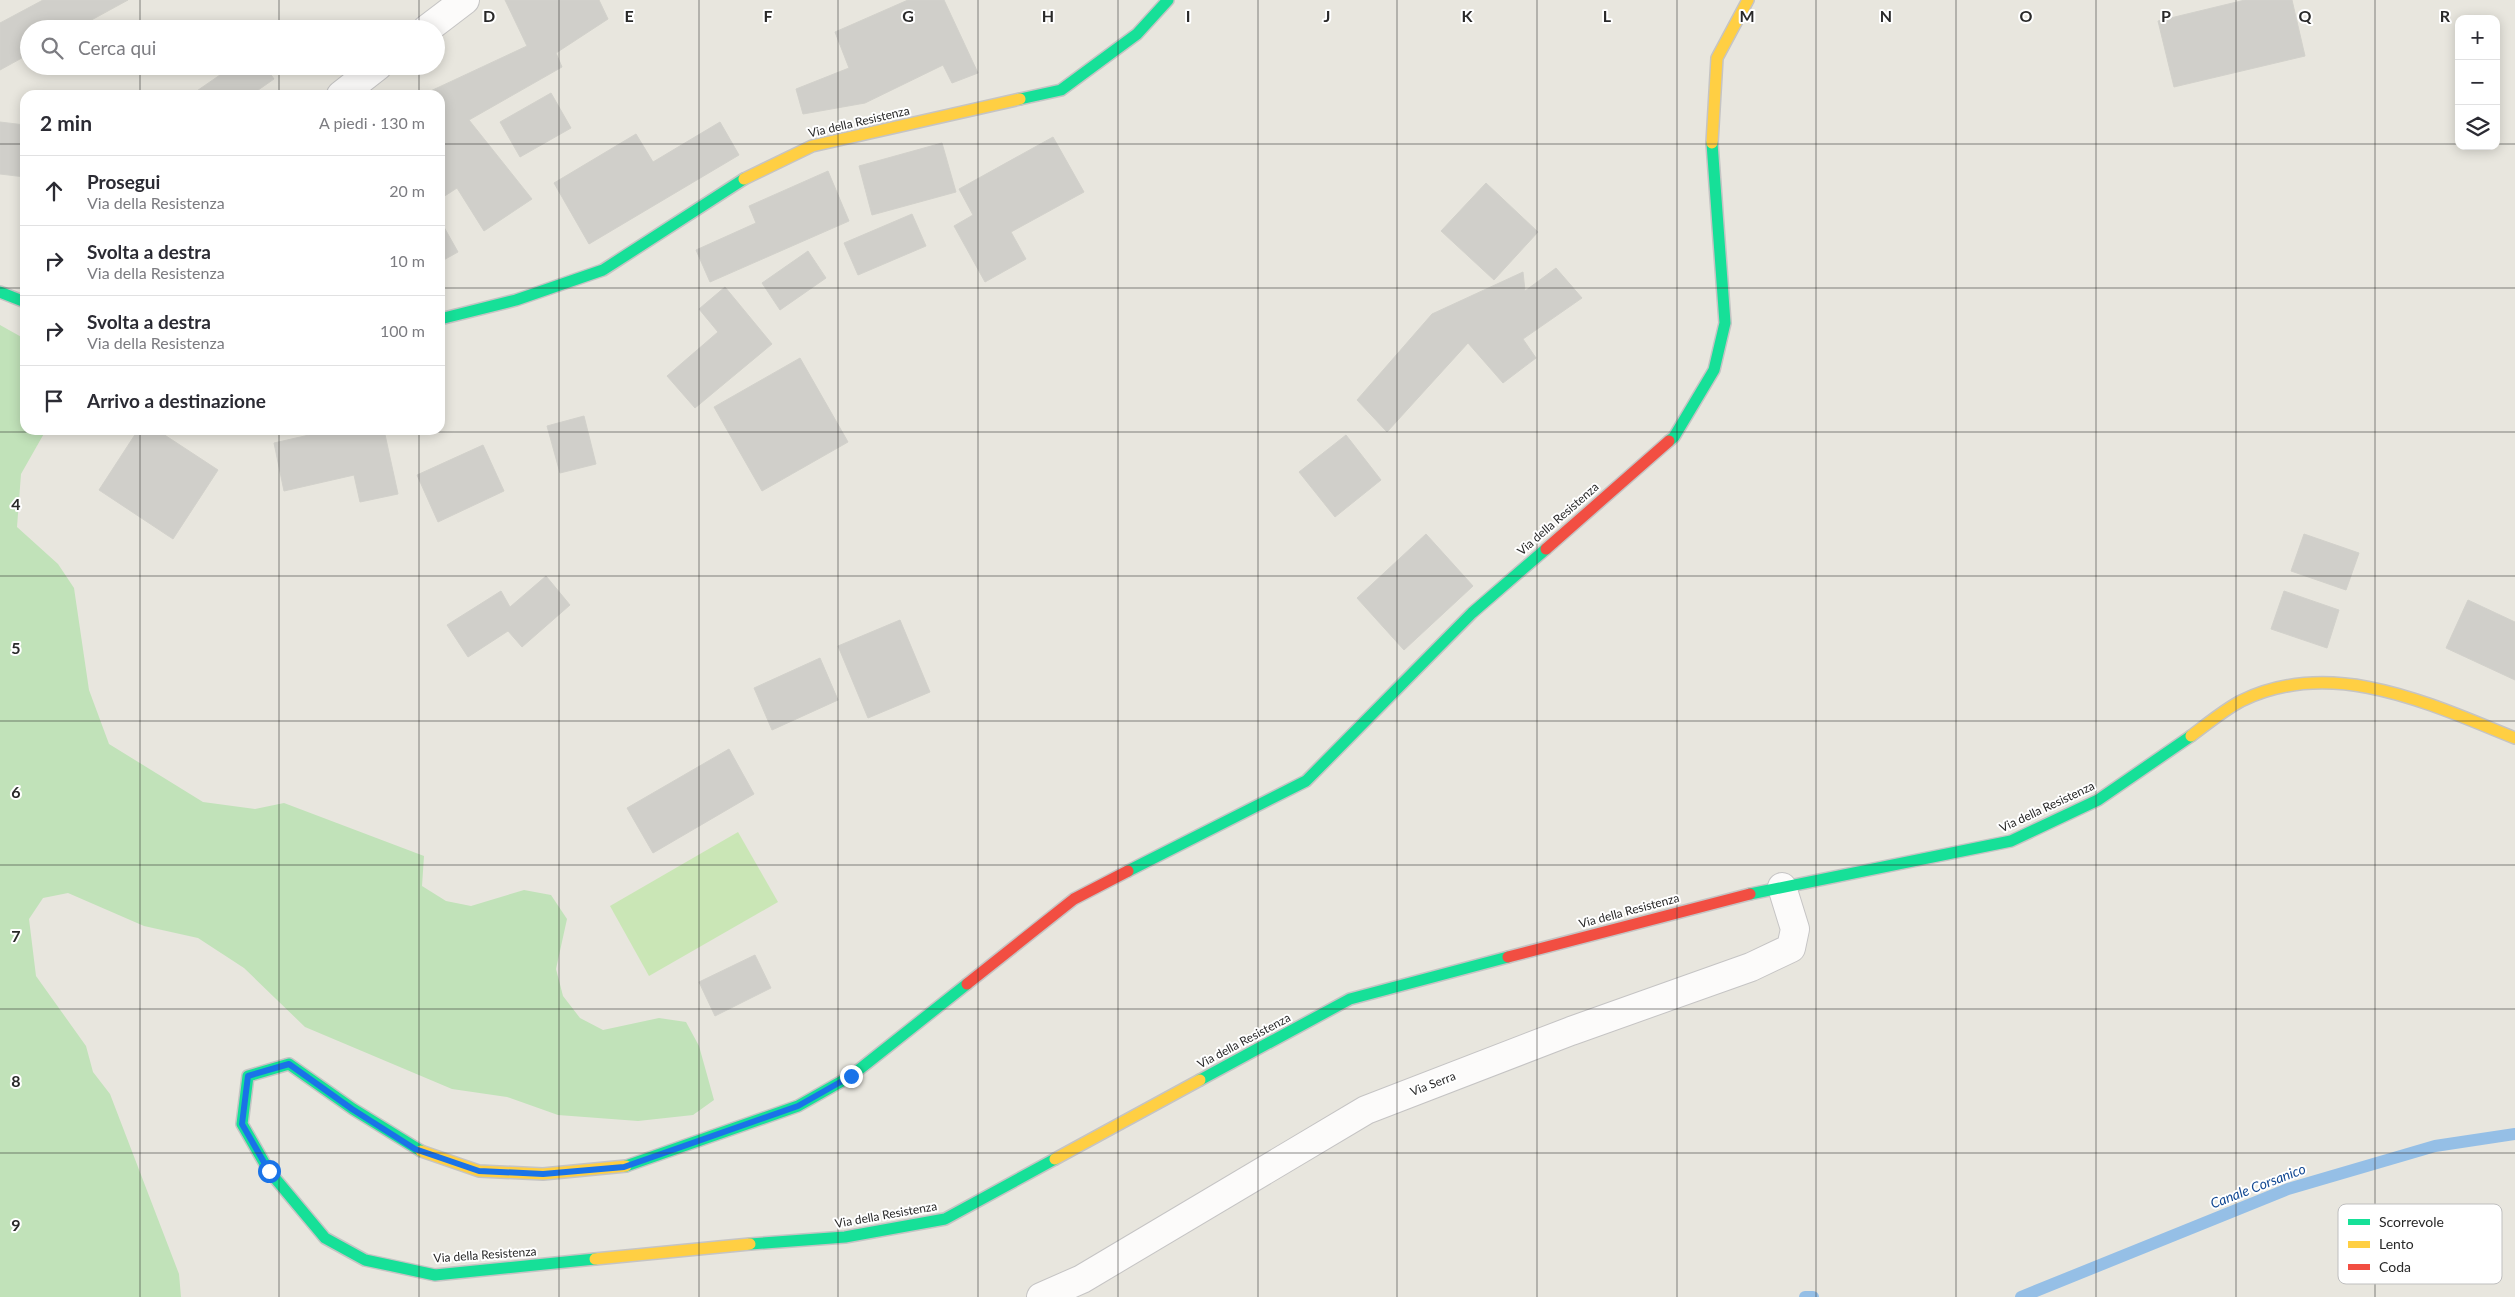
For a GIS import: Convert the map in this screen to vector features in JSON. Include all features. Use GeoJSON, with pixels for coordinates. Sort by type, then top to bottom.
{"type":"FeatureCollection","features":[{"type":"Feature","properties":{"kind":"street"},"geometry":{"type":"LineString","coordinates":[[439,20],[465,0]]}},
{"type":"Feature","properties":{"kind":"street","name":"Via della Resistenza"},"geometry":{"type":"LineString","coordinates":[[445,318],[516,300],[602,270],[752,174],[812,146],[1061,90],[1137,34],[1168,0]]}},
{"type":"Feature","properties":{"kind":"street","name":"Via della Resistenza"},"geometry":{"type":"LineString","coordinates":[[1748,0],[1717,58],[1711,136],[1725,323],[1714,370],[1674,437],[1472,613],[1306,781],[1074,899],[851,1076],[798,1106],[624,1167],[543,1174],[479,1171],[415,1149],[352,1109],[289,1064],[248,1076],[242,1124],[269,1171],[324,1238],[365,1260],[435,1275],[654,1252],[845,1237],[945,1219],[1350,999],[1782,887],[2010,841],[2098,800],[2242,701],[2287,684],[2347,682],[2421,700],[2515,738]]}},
{"type":"Feature","properties":{"kind":"street"},"geometry":{"type":"LineString","coordinates":[[347,90],[367,75]]}},
{"type":"Feature","properties":{"kind":"street"},"geometry":{"type":"LineString","coordinates":[[0,292],[20,300]]}},
{"type":"Feature","properties":{"kind":"street","name":"Via Serra"},"geometry":{"type":"LineString","coordinates":[[1041,1297],[1082,1279],[1366,1110],[1571,1031],[1752,967],[1791,948],[1795,929],[1782,887]]}},
{"type":"Feature","properties":{"kind":"green space"},"geometry":{"type":"Polygon","coordinates":[[[0,325],[20,336],[20,435],[43,435],[21,474],[17,527],[58,564],[74,588],[89,690],[109,744],[203,802],[255,809],[284,803],[424,856],[422,886],[446,901],[471,906],[524,890],[551,895],[567,919],[556,969],[563,996],[580,1018],[603,1030],[659,1018],[686,1022],[699,1046],[714,1100],[693,1115],[638,1121],[558,1115],[507,1097],[452,1089],[305,1027],[244,968],[198,938],[144,926],[68,893],[43,898],[29,919],[36,976],[86,1046],[93,1072],[110,1094],[179,1274],[181,1297],[0,1297],[0,325]]]}},
{"type":"Feature","properties":{"kind":"green space"},"geometry":{"type":"Polygon","coordinates":[[[738,832],[778,902],[649,976],[610,906],[738,832]]]}},
{"type":"Feature","properties":{"kind":"building"},"geometry":{"type":"Polygon","coordinates":[[[43,0],[128,0],[91,20],[20,20],[20,59],[0,70],[0,23],[43,0]]]}},
{"type":"Feature","properties":{"kind":"building"},"geometry":{"type":"Polygon","coordinates":[[[505,0],[599,0],[608,19],[556,53],[562,67],[469,120],[532,199],[484,231],[457,188],[445,196],[445,90],[433,90],[527,46],[505,0]]]}},
{"type":"Feature","properties":{"kind":"building"},"geometry":{"type":"Polygon","coordinates":[[[908,0],[944,0],[978,73],[952,83],[943,65],[865,103],[803,114],[796,89],[849,68],[835,32],[908,0]]]}},
{"type":"Feature","properties":{"kind":"building"},"geometry":{"type":"Polygon","coordinates":[[[2245,0],[2292,0],[2305,56],[2174,87],[2158,21],[2245,0]]]}},
{"type":"Feature","properties":{"kind":"building"},"geometry":{"type":"Polygon","coordinates":[[[220,75],[271,75],[274,79],[258,90],[198,90],[220,75]]]}},
{"type":"Feature","properties":{"kind":"building"},"geometry":{"type":"Polygon","coordinates":[[[551,93],[571,128],[520,157],[500,122],[551,93]]]}},
{"type":"Feature","properties":{"kind":"building"},"geometry":{"type":"Polygon","coordinates":[[[0,122],[20,124],[20,176],[0,174],[0,122]]]}},
{"type":"Feature","properties":{"kind":"building"},"geometry":{"type":"Polygon","coordinates":[[[720,122],[739,155],[589,244],[554,183],[636,134],[653,162],[720,122]]]}},
{"type":"Feature","properties":{"kind":"building"},"geometry":{"type":"Polygon","coordinates":[[[1053,137],[1084,192],[1011,232],[1026,259],[985,282],[954,226],[973,215],[959,189],[1053,137]]]}},
{"type":"Feature","properties":{"kind":"building"},"geometry":{"type":"Polygon","coordinates":[[[942,143],[956,192],[872,215],[859,166],[942,143]]]}},
{"type":"Feature","properties":{"kind":"building"},"geometry":{"type":"Polygon","coordinates":[[[828,171],[849,221],[710,282],[696,250],[756,223],[749,206],[828,171]]]}},
{"type":"Feature","properties":{"kind":"building"},"geometry":{"type":"Polygon","coordinates":[[[1486,183],[1538,232],[1494,280],[1441,231],[1486,183]]]}},
{"type":"Feature","properties":{"kind":"building"},"geometry":{"type":"Polygon","coordinates":[[[912,214],[926,246],[858,275],[844,243],[912,214]]]}},
{"type":"Feature","properties":{"kind":"building"},"geometry":{"type":"Polygon","coordinates":[[[445,229],[458,252],[445,259],[445,229]]]}},
{"type":"Feature","properties":{"kind":"building"},"geometry":{"type":"Polygon","coordinates":[[[808,251],[826,278],[780,310],[762,283],[808,251]]]}},
{"type":"Feature","properties":{"kind":"building"},"geometry":{"type":"Polygon","coordinates":[[[1556,268],[1582,298],[1523,339],[1536,358],[1503,383],[1468,343],[1387,432],[1357,400],[1432,314],[1523,272],[1525,291],[1556,268]]]}},
{"type":"Feature","properties":{"kind":"building"},"geometry":{"type":"Polygon","coordinates":[[[725,287],[772,344],[695,408],[667,376],[718,332],[699,309],[725,287]]]}},
{"type":"Feature","properties":{"kind":"building"},"geometry":{"type":"Polygon","coordinates":[[[800,358],[848,442],[762,491],[714,407],[800,358]]]}},
{"type":"Feature","properties":{"kind":"building"},"geometry":{"type":"Polygon","coordinates":[[[584,416],[596,464],[560,473],[547,426],[584,416]]]}},
{"type":"Feature","properties":{"kind":"building"},"geometry":{"type":"Polygon","coordinates":[[[135,435],[165,435],[218,470],[173,539],[99,490],[135,435]]]}},
{"type":"Feature","properties":{"kind":"building"},"geometry":{"type":"Polygon","coordinates":[[[309,435],[385,435],[398,494],[360,502],[354,475],[284,491],[274,443],[309,435]]]}},
{"type":"Feature","properties":{"kind":"building"},"geometry":{"type":"Polygon","coordinates":[[[1346,435],[1381,480],[1335,517],[1299,472],[1346,435]]]}},
{"type":"Feature","properties":{"kind":"building"},"geometry":{"type":"Polygon","coordinates":[[[483,445],[504,491],[438,522],[417,475],[483,445]]]}},
{"type":"Feature","properties":{"kind":"building"},"geometry":{"type":"Polygon","coordinates":[[[1426,534],[1473,586],[1404,650],[1357,598],[1426,534]]]}},
{"type":"Feature","properties":{"kind":"building"},"geometry":{"type":"Polygon","coordinates":[[[2304,534],[2359,553],[2346,590],[2291,571],[2304,534]]]}},
{"type":"Feature","properties":{"kind":"building"},"geometry":{"type":"Polygon","coordinates":[[[546,576],[570,605],[522,647],[508,631],[468,657],[447,625],[501,591],[510,607],[546,576]]]}},
{"type":"Feature","properties":{"kind":"building"},"geometry":{"type":"Polygon","coordinates":[[[2284,591],[2339,610],[2327,648],[2271,629],[2284,591]]]}},
{"type":"Feature","properties":{"kind":"building"},"geometry":{"type":"Polygon","coordinates":[[[2468,600],[2515,622],[2515,680],[2446,648],[2468,600]]]}},
{"type":"Feature","properties":{"kind":"building"},"geometry":{"type":"Polygon","coordinates":[[[900,620],[930,692],[868,718],[838,646],[900,620]]]}},
{"type":"Feature","properties":{"kind":"building"},"geometry":{"type":"Polygon","coordinates":[[[820,658],[838,700],[772,730],[754,688],[820,658]]]}},
{"type":"Feature","properties":{"kind":"building"},"geometry":{"type":"Polygon","coordinates":[[[729,749],[754,794],[653,853],[627,808],[729,749]]]}},
{"type":"Feature","properties":{"kind":"building"},"geometry":{"type":"Polygon","coordinates":[[[755,955],[771,988],[715,1016],[699,982],[755,955]]]}},
{"type":"Feature","properties":{"kind":"waterway","name":"Canale Corsanico"},"geometry":{"type":"LineString","coordinates":[[2021,1297],[2288,1189],[2435,1146],[2515,1134]]}},
{"type":"Feature","properties":{"kind":"waterway","name":"Canale Corsanico"},"geometry":{"type":"LineString","coordinates":[[1805,1297],[1813,1297]]}},
{"type":"Feature","properties":{"kind":"traffic: fast"},"geometry":{"type":"LineString","coordinates":[[1020,99],[1061,90],[1137,34],[1168,0]]}},
{"type":"Feature","properties":{"kind":"traffic: fast"},"geometry":{"type":"LineString","coordinates":[[1669,441],[1674,437],[1714,370],[1725,323],[1712,143]]}},
{"type":"Feature","properties":{"kind":"traffic: fast"},"geometry":{"type":"LineString","coordinates":[[445,318],[516,300],[603,270],[744,179]]}},
{"type":"Feature","properties":{"kind":"traffic: fast"},"geometry":{"type":"LineString","coordinates":[[0,292],[20,300]]}},
{"type":"Feature","properties":{"kind":"traffic: fast"},"geometry":{"type":"LineString","coordinates":[[1128,871],[1306,781],[1472,613],[1546,549]]}},
{"type":"Feature","properties":{"kind":"traffic: fast"},"geometry":{"type":"LineString","coordinates":[[1750,894],[2011,841],[2098,800],[2191,736]]}},
{"type":"Feature","properties":{"kind":"traffic: fast"},"geometry":{"type":"LineString","coordinates":[[1200,1080],[1350,999],[1508,957]]}},
{"type":"Feature","properties":{"kind":"traffic: fast"},"geometry":{"type":"LineString","coordinates":[[626,1166],[798,1106],[851,1076],[967,984]]}},
{"type":"Feature","properties":{"kind":"traffic: fast"},"geometry":{"type":"LineString","coordinates":[[421,1151],[353,1109],[289,1064],[248,1076],[242,1124],[269,1171],[325,1238],[365,1260],[435,1275],[595,1259]]}},
{"type":"Feature","properties":{"kind":"traffic: fast"},"geometry":{"type":"LineString","coordinates":[[750,1244],[845,1237],[945,1219],[1055,1159]]}},
{"type":"Feature","properties":{"kind":"traffic: slow"},"geometry":{"type":"LineString","coordinates":[[1712,143],[1717,58],[1748,0]]}},
{"type":"Feature","properties":{"kind":"traffic: slow"},"geometry":{"type":"LineString","coordinates":[[744,179],[812,146],[1020,99]]}},
{"type":"Feature","properties":{"kind":"traffic: slow"},"geometry":{"type":"LineString","coordinates":[[2191,736],[2241,701],[2275,688],[2310,683],[2345,684],[2415,699],[2515,738]]}},
{"type":"Feature","properties":{"kind":"traffic: slow"},"geometry":{"type":"LineString","coordinates":[[1055,1159],[1200,1080]]}},
{"type":"Feature","properties":{"kind":"traffic: slow"},"geometry":{"type":"LineString","coordinates":[[421,1151],[479,1171],[543,1174],[626,1166]]}},
{"type":"Feature","properties":{"kind":"traffic: slow"},"geometry":{"type":"LineString","coordinates":[[595,1259],[750,1244]]}},
{"type":"Feature","properties":{"kind":"traffic: jam"},"geometry":{"type":"LineString","coordinates":[[1546,549],[1669,441]]}},
{"type":"Feature","properties":{"kind":"traffic: jam"},"geometry":{"type":"LineString","coordinates":[[967,984],[1074,899],[1128,871]]}},
{"type":"Feature","properties":{"kind":"traffic: jam"},"geometry":{"type":"LineString","coordinates":[[1508,957],[1750,894]]}},
{"type":"Feature","properties":{"kind":"route"},"geometry":{"type":"LineString","coordinates":[[269,1171],[242,1124],[248,1076],[289,1064],[352,1109],[415,1149],[479,1171],[543,1174],[624,1167],[798,1106],[851,1076]]}}]}
